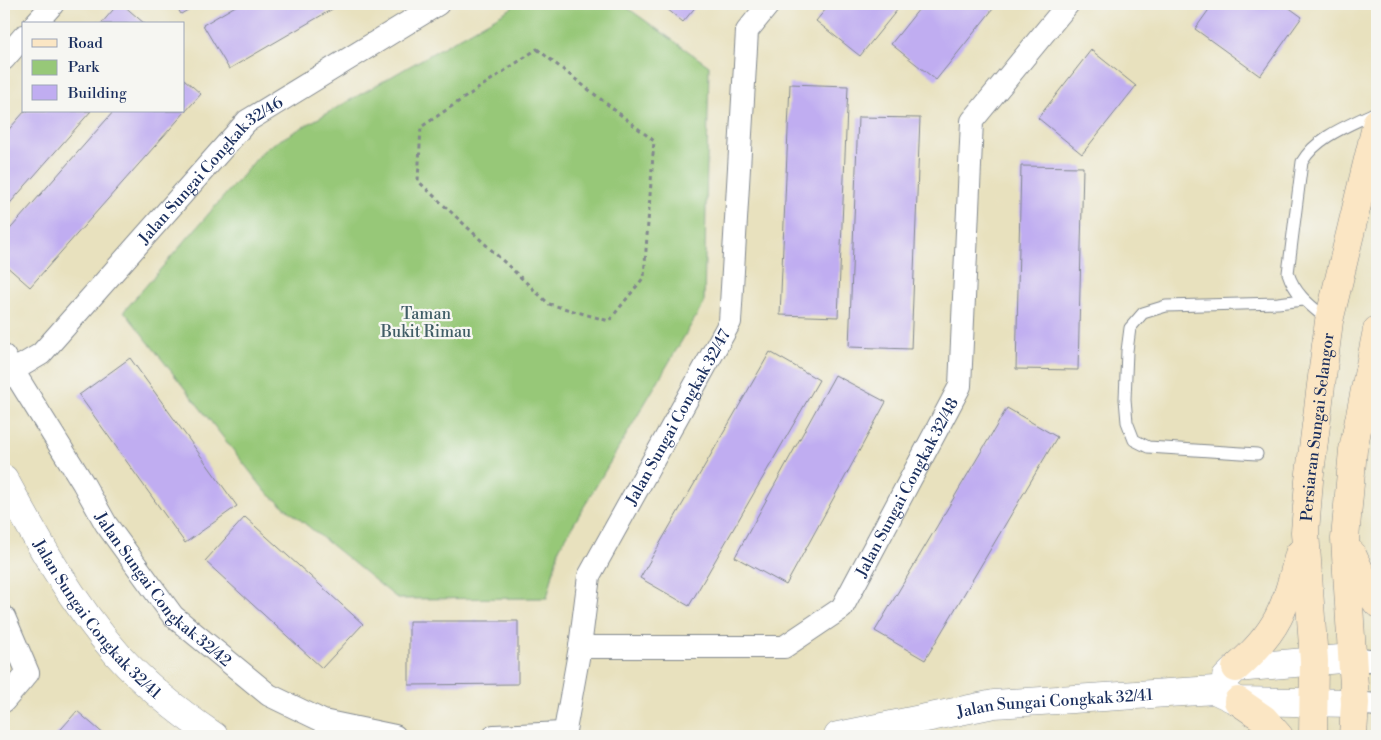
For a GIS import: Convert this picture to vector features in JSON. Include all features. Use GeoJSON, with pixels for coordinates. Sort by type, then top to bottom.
{"type":"FeatureCollection","features":[{"type":"Feature","properties":{"kind":"main road","name":"Persiaran Sungai Selangor"},"geometry":{"type":"LineString","coordinates":[[1313,736],[1315,701],[1314,661],[1305,532],[1309,481],[1330,321],[1377,122]]}},
{"type":"Feature","properties":{"kind":"main road"},"geometry":{"type":"LineString","coordinates":[[1353,736],[1366,704],[1365,659],[1345,539],[1353,450],[1371,399],[1377,330]]}},
{"type":"Feature","properties":{"kind":"main road"},"geometry":{"type":"LineString","coordinates":[[1236,668],[1270,634],[1279,619],[1289,593],[1305,532]]}},
{"type":"Feature","properties":{"kind":"main road"},"geometry":{"type":"LineString","coordinates":[[1345,539],[1369,591],[1377,603]]}},
{"type":"Feature","properties":{"kind":"main road"},"geometry":{"type":"LineString","coordinates":[[1226,696],[1264,719],[1279,736]]}},
{"type":"Feature","properties":{"kind":"street"},"geometry":{"type":"LineString","coordinates":[[37,22],[53,4]]}},
{"type":"Feature","properties":{"kind":"street","name":"Jalan Sungai Congkak 32/46"},"geometry":{"type":"LineString","coordinates":[[7,368],[41,354],[247,121],[438,4]]}},
{"type":"Feature","properties":{"kind":"street","name":"Jalan Sungai Congkak 32/47"},"geometry":{"type":"LineString","coordinates":[[564,734],[580,647],[589,576],[730,322],[747,31],[769,4]]}},
{"type":"Feature","properties":{"kind":"street","name":"Jalan Sungai Congkak 32/48"},"geometry":{"type":"LineString","coordinates":[[580,647],[784,647],[842,608],[960,386],[972,120],[1068,4]]}},
{"type":"Feature","properties":{"kind":"street"},"geometry":{"type":"LineString","coordinates":[[4,59],[22,38]]}},
{"type":"Feature","properties":{"kind":"street","name":"Jalan Sungai Congkak 32/42"},"geometry":{"type":"LineString","coordinates":[[7,368],[83,483],[106,524],[173,616],[269,695],[323,721],[394,736]]}},
{"type":"Feature","properties":{"kind":"street","name":"Jalan Sungai Congkak 32/41"},"geometry":{"type":"LineString","coordinates":[[4,479],[40,546],[90,620],[118,655],[149,686],[214,736]]}},
{"type":"Feature","properties":{"kind":"street"},"geometry":{"type":"LineString","coordinates":[[4,617],[28,673],[4,701]]}},
{"type":"Feature","properties":{"kind":"street"},"geometry":{"type":"LineString","coordinates":[[1226,696],[1236,668],[1314,661],[1365,659]]}},
{"type":"Feature","properties":{"kind":"street","name":"Jalan Sungai Congkak 32/41"},"geometry":{"type":"LineString","coordinates":[[838,736],[994,704],[1226,696],[1366,704]]}},
{"type":"Feature","properties":{"kind":"street"},"geometry":{"type":"LineString","coordinates":[[494,736],[564,734]]}},
{"type":"Feature","properties":{"kind":"lane"},"geometry":{"type":"LineString","coordinates":[[1330,321],[1303,300],[1292,286],[1288,273],[1302,162],[1308,150],[1318,142],[1377,111]]}},
{"type":"Feature","properties":{"kind":"lane"},"geometry":{"type":"LineString","coordinates":[[1257,454],[1148,447],[1134,440],[1128,422],[1125,398],[1130,328],[1143,313],[1166,306],[1278,303],[1303,300]]}},
{"type":"Feature","properties":{"kind":"path"},"geometry":{"type":"LineString","coordinates":[[537,49],[654,141],[644,278],[610,321],[550,304],[418,181],[421,127],[537,49]]}},
{"type":"Feature","properties":{"kind":"green space","name":"Taman Bukit Rimau"},"geometry":{"type":"Polygon","coordinates":[[[515,4],[622,4],[709,66],[704,303],[559,549],[547,598],[398,599],[266,492],[124,311],[266,148],[510,9],[515,4]]]}},
{"type":"Feature","properties":{"kind":"building"},"geometry":{"type":"Polygon","coordinates":[[[118,4],[122,4],[143,22],[103,22],[118,4]]]}},
{"type":"Feature","properties":{"kind":"building"},"geometry":{"type":"Polygon","coordinates":[[[175,4],[198,4],[181,14],[175,4]]]}},
{"type":"Feature","properties":{"kind":"building"},"geometry":{"type":"Polygon","coordinates":[[[239,4],[341,4],[229,69],[203,25],[239,4]]]}},
{"type":"Feature","properties":{"kind":"building"},"geometry":{"type":"Polygon","coordinates":[[[661,4],[698,4],[683,22],[661,4]]]}},
{"type":"Feature","properties":{"kind":"building"},"geometry":{"type":"Polygon","coordinates":[[[830,4],[902,4],[860,56],[816,21],[830,4]]]}},
{"type":"Feature","properties":{"kind":"building"},"geometry":{"type":"Polygon","coordinates":[[[923,4],[997,4],[936,80],[891,44],[923,4]]]}},
{"type":"Feature","properties":{"kind":"building"},"geometry":{"type":"Polygon","coordinates":[[[1213,4],[1284,4],[1302,17],[1260,76],[1195,29],[1213,4]]]}},
{"type":"Feature","properties":{"kind":"building"},"geometry":{"type":"Polygon","coordinates":[[[1091,50],[1136,86],[1082,154],[1038,118],[1091,50]]]}},
{"type":"Feature","properties":{"kind":"building"},"geometry":{"type":"Polygon","coordinates":[[[185,80],[201,94],[30,287],[4,264],[4,236],[113,112],[185,112],[185,80]]]}},
{"type":"Feature","properties":{"kind":"building"},"geometry":{"type":"Polygon","coordinates":[[[790,84],[848,86],[838,317],[780,315],[790,84]]]}},
{"type":"Feature","properties":{"kind":"building"},"geometry":{"type":"Polygon","coordinates":[[[24,112],[90,112],[4,210],[4,135],[24,112]]]}},
{"type":"Feature","properties":{"kind":"building"},"geometry":{"type":"Polygon","coordinates":[[[858,117],[920,118],[911,349],[849,347],[858,117]]]}},
{"type":"Feature","properties":{"kind":"building"},"geometry":{"type":"Polygon","coordinates":[[[1021,166],[1083,167],[1078,370],[1016,369],[1021,166]]]}},
{"type":"Feature","properties":{"kind":"building"},"geometry":{"type":"Polygon","coordinates":[[[770,352],[819,380],[689,606],[640,578],[770,352]]]}},
{"type":"Feature","properties":{"kind":"building"},"geometry":{"type":"Polygon","coordinates":[[[130,358],[237,506],[185,543],[79,395],[130,358]]]}},
{"type":"Feature","properties":{"kind":"building"},"geometry":{"type":"Polygon","coordinates":[[[835,375],[886,402],[786,585],[735,557],[835,375]]]}},
{"type":"Feature","properties":{"kind":"building"},"geometry":{"type":"Polygon","coordinates":[[[1007,408],[1057,437],[925,660],[875,631],[1007,408]]]}},
{"type":"Feature","properties":{"kind":"building"},"geometry":{"type":"Polygon","coordinates":[[[245,517],[363,624],[322,668],[205,561],[245,517]]]}},
{"type":"Feature","properties":{"kind":"building"},"geometry":{"type":"Polygon","coordinates":[[[409,621],[518,621],[518,684],[409,685],[409,621]]]}},
{"type":"Feature","properties":{"kind":"building"},"geometry":{"type":"Polygon","coordinates":[[[77,711],[106,736],[55,736],[77,711]]]}}]}
